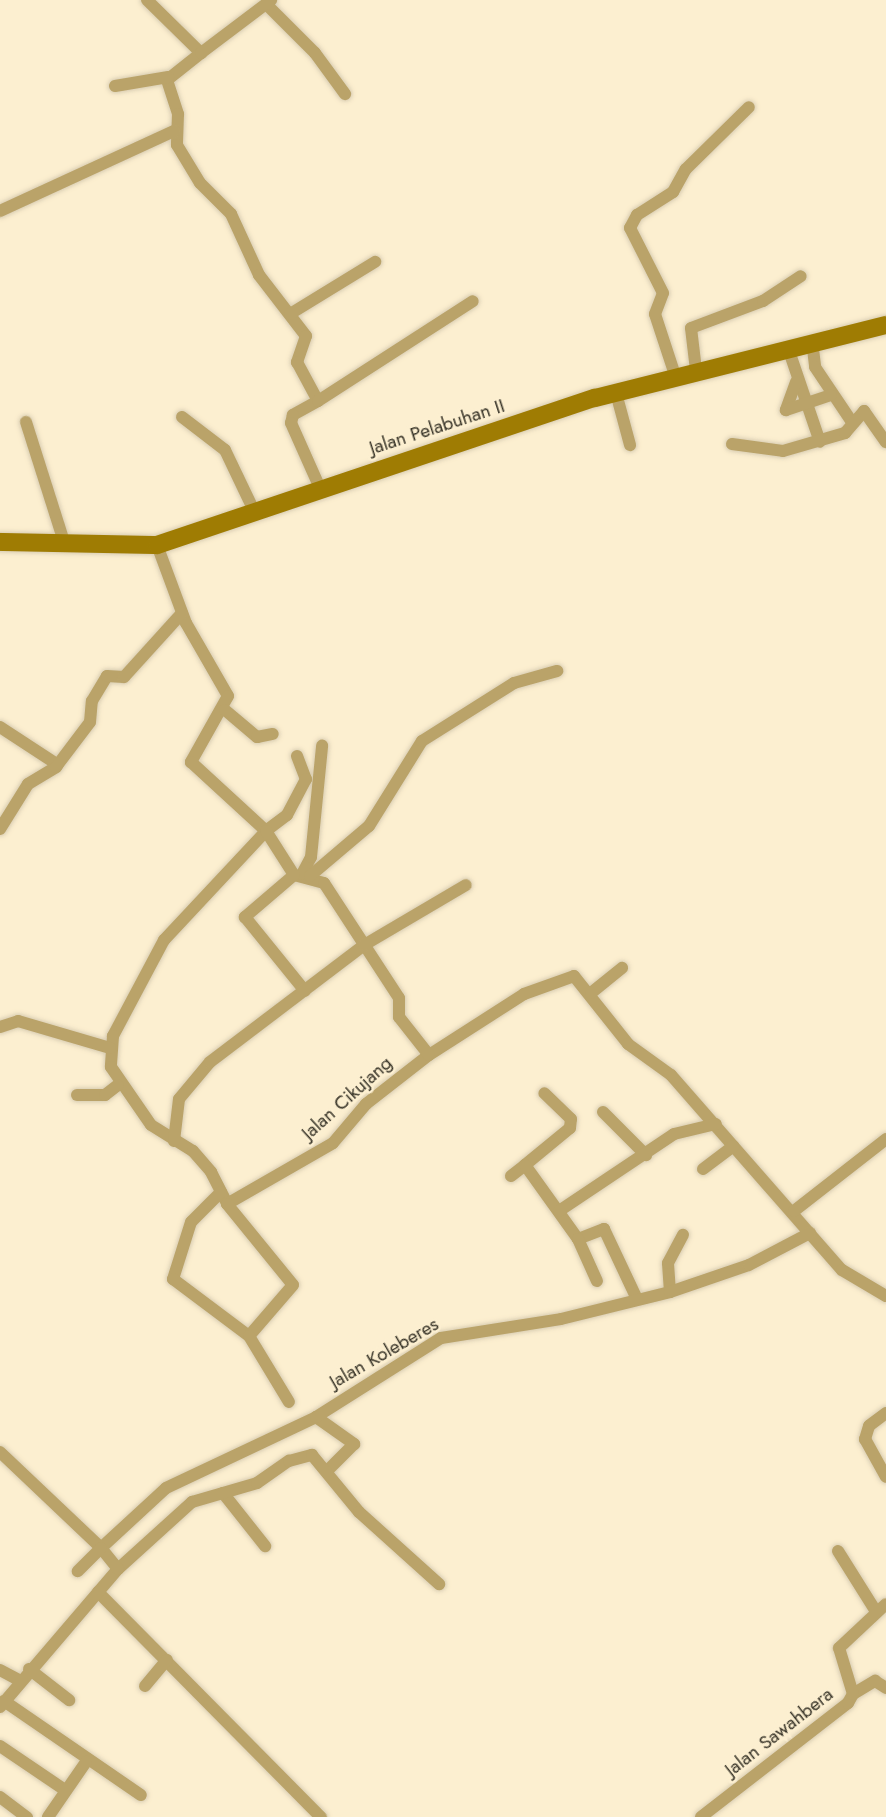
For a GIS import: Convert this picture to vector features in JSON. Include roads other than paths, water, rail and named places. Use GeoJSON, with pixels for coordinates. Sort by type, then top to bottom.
{"type":"FeatureCollection","features":[{"type":"Feature","properties":{"kind":"main road","name":"Jalan Pelabuhan II"},"geometry":{"type":"LineString","coordinates":[[0,542],[157,545],[255,513],[319,486],[540,415],[696,370],[886,325]]}},
{"type":"Feature","properties":{"kind":"street"},"geometry":{"type":"LineString","coordinates":[[147,0],[201,53]]}},
{"type":"Feature","properties":{"kind":"street"},"geometry":{"type":"LineString","coordinates":[[115,86],[168,76],[201,53],[259,3],[268,2],[315,53],[345,94]]}},
{"type":"Feature","properties":{"kind":"street"},"geometry":{"type":"LineString","coordinates":[[168,76],[178,114],[174,131],[193,174],[231,214],[258,275],[306,336],[298,362],[318,401]]}},
{"type":"Feature","properties":{"kind":"street"},"geometry":{"type":"LineString","coordinates":[[676,376],[655,314],[663,293],[630,228],[637,215],[673,192],[686,169],[749,107]]}},
{"type":"Feature","properties":{"kind":"street"},"geometry":{"type":"LineString","coordinates":[[0,211],[53,182],[111,164],[174,131]]}},
{"type":"Feature","properties":{"kind":"street"},"geometry":{"type":"LineString","coordinates":[[290,314],[375,262]]}},
{"type":"Feature","properties":{"kind":"street"},"geometry":{"type":"LineString","coordinates":[[696,370],[691,328],[763,301],[801,276]]}},
{"type":"Feature","properties":{"kind":"street"},"geometry":{"type":"LineString","coordinates":[[319,486],[291,423],[318,401],[473,301]]}},
{"type":"Feature","properties":{"kind":"street"},"geometry":{"type":"LineString","coordinates":[[812,341],[815,367],[831,395],[852,422]]}},
{"type":"Feature","properties":{"kind":"street"},"geometry":{"type":"LineString","coordinates":[[788,348],[796,382],[820,442]]}},
{"type":"Feature","properties":{"kind":"street"},"geometry":{"type":"LineString","coordinates":[[796,382],[785,410],[831,395]]}},
{"type":"Feature","properties":{"kind":"street"},"geometry":{"type":"LineString","coordinates":[[616,393],[630,445]]}},
{"type":"Feature","properties":{"kind":"street"},"geometry":{"type":"LineString","coordinates":[[732,444],[773,452],[820,442],[845,433],[852,422],[866,412],[886,442]]}},
{"type":"Feature","properties":{"kind":"street"},"geometry":{"type":"LineString","coordinates":[[182,417],[225,450],[255,513]]}},
{"type":"Feature","properties":{"kind":"street"},"geometry":{"type":"LineString","coordinates":[[26,422],[65,545]]}},
{"type":"Feature","properties":{"kind":"street"},"geometry":{"type":"LineString","coordinates":[[157,545],[182,613],[227,691],[225,710],[197,743],[191,762],[266,831],[302,875],[324,883],[399,998],[399,1017],[429,1055]]}},
{"type":"Feature","properties":{"kind":"street"},"geometry":{"type":"LineString","coordinates":[[0,829],[28,784],[58,765],[90,722],[92,701],[107,676],[124,677],[182,613]]}},
{"type":"Feature","properties":{"kind":"street"},"geometry":{"type":"LineString","coordinates":[[306,991],[245,916],[369,826],[422,741],[514,683],[557,671]]}},
{"type":"Feature","properties":{"kind":"street"},"geometry":{"type":"LineString","coordinates":[[225,710],[257,737],[273,734]]}},
{"type":"Feature","properties":{"kind":"street"},"geometry":{"type":"LineString","coordinates":[[0,727],[58,765]]}},
{"type":"Feature","properties":{"kind":"street"},"geometry":{"type":"LineString","coordinates":[[302,875],[311,857],[322,746]]}},
{"type":"Feature","properties":{"kind":"street"},"geometry":{"type":"LineString","coordinates":[[249,1336],[294,1289],[227,1204],[201,1160],[174,1141],[118,1085],[111,1043],[164,940],[266,831],[287,815],[306,779],[298,756]]}},
{"type":"Feature","properties":{"kind":"street"},"geometry":{"type":"LineString","coordinates":[[174,1141],[175,1108],[191,1082],[364,945],[466,885]]}},
{"type":"Feature","properties":{"kind":"street"},"geometry":{"type":"LineString","coordinates":[[591,993],[622,968]]}},
{"type":"Feature","properties":{"kind":"street","name":"Jalan Cikujang"},"geometry":{"type":"LineString","coordinates":[[227,1204],[333,1143],[366,1104],[429,1055],[558,977],[574,976],[591,993],[628,1044],[671,1075],[794,1211],[810,1233]]}},
{"type":"Feature","properties":{"kind":"street"},"geometry":{"type":"LineString","coordinates":[[0,1027],[18,1021],[111,1043]]}},
{"type":"Feature","properties":{"kind":"street"},"geometry":{"type":"LineString","coordinates":[[78,1095],[106,1095],[118,1085]]}},
{"type":"Feature","properties":{"kind":"street"},"geometry":{"type":"LineString","coordinates":[[511,1176],[570,1128],[571,1119],[544,1093]]}},
{"type":"Feature","properties":{"kind":"street"},"geometry":{"type":"LineString","coordinates":[[603,1112],[646,1155]]}},
{"type":"Feature","properties":{"kind":"street"},"geometry":{"type":"LineString","coordinates":[[559,1211],[682,1131],[716,1125]]}},
{"type":"Feature","properties":{"kind":"street"},"geometry":{"type":"LineString","coordinates":[[794,1211],[886,1139]]}},
{"type":"Feature","properties":{"kind":"street"},"geometry":{"type":"LineString","coordinates":[[703,1169],[733,1146]]}},
{"type":"Feature","properties":{"kind":"street"},"geometry":{"type":"LineString","coordinates":[[526,1165],[578,1239],[597,1281]]}},
{"type":"Feature","properties":{"kind":"street"},"geometry":{"type":"LineString","coordinates":[[221,1192],[191,1222],[173,1279],[249,1336],[289,1402]]}},
{"type":"Feature","properties":{"kind":"street"},"geometry":{"type":"LineString","coordinates":[[578,1239],[599,1228],[606,1231],[637,1300]]}},
{"type":"Feature","properties":{"kind":"street"},"geometry":{"type":"LineString","coordinates":[[810,1233],[856,1282],[885,1295]]}},
{"type":"Feature","properties":{"kind":"street","name":"Jalan Koleberes"},"geometry":{"type":"LineString","coordinates":[[78,1571],[166,1488],[316,1417],[441,1338],[670,1292],[739,1270],[810,1233]]}},
{"type":"Feature","properties":{"kind":"street"},"geometry":{"type":"LineString","coordinates":[[670,1292],[667,1263],[683,1235]]}},
{"type":"Feature","properties":{"kind":"street"},"geometry":{"type":"LineString","coordinates":[[886,1413],[869,1426],[865,1439],[886,1477]]}},
{"type":"Feature","properties":{"kind":"street"},"geometry":{"type":"LineString","coordinates":[[316,1417],[338,1432],[352,1450],[329,1469]]}},
{"type":"Feature","properties":{"kind":"street"},"geometry":{"type":"LineString","coordinates":[[0,1452],[101,1548],[118,1569]]}},
{"type":"Feature","properties":{"kind":"street"},"geometry":{"type":"LineString","coordinates":[[141,1795],[86,1762],[2,1704],[19,1680],[118,1569],[180,1510],[309,1455],[329,1469],[359,1512],[439,1584]]}},
{"type":"Feature","properties":{"kind":"street"},"geometry":{"type":"LineString","coordinates":[[223,1493],[265,1546]]}},
{"type":"Feature","properties":{"kind":"street"},"geometry":{"type":"LineString","coordinates":[[838,1551],[881,1607]]}},
{"type":"Feature","properties":{"kind":"street"},"geometry":{"type":"LineString","coordinates":[[98,1592],[321,1817]]}},
{"type":"Feature","properties":{"kind":"street","name":"Jalan Sawahbera"},"geometry":{"type":"LineString","coordinates":[[702,1817],[853,1694],[839,1648],[881,1607]]}},
{"type":"Feature","properties":{"kind":"street"},"geometry":{"type":"LineString","coordinates":[[145,1686],[167,1660]]}},
{"type":"Feature","properties":{"kind":"street"},"geometry":{"type":"LineString","coordinates":[[29,1669],[69,1700]]}},
{"type":"Feature","properties":{"kind":"street"},"geometry":{"type":"LineString","coordinates":[[0,1670],[19,1680]]}},
{"type":"Feature","properties":{"kind":"street"},"geometry":{"type":"LineString","coordinates":[[853,1694],[875,1681],[886,1688]]}},
{"type":"Feature","properties":{"kind":"street"},"geometry":{"type":"LineString","coordinates":[[0,1746],[65,1790]]}},
{"type":"Feature","properties":{"kind":"street"},"geometry":{"type":"LineString","coordinates":[[48,1817],[86,1762]]}},
{"type":"Feature","properties":{"kind":"street"},"geometry":{"type":"LineString","coordinates":[[0,1797],[27,1817]]}}]}
